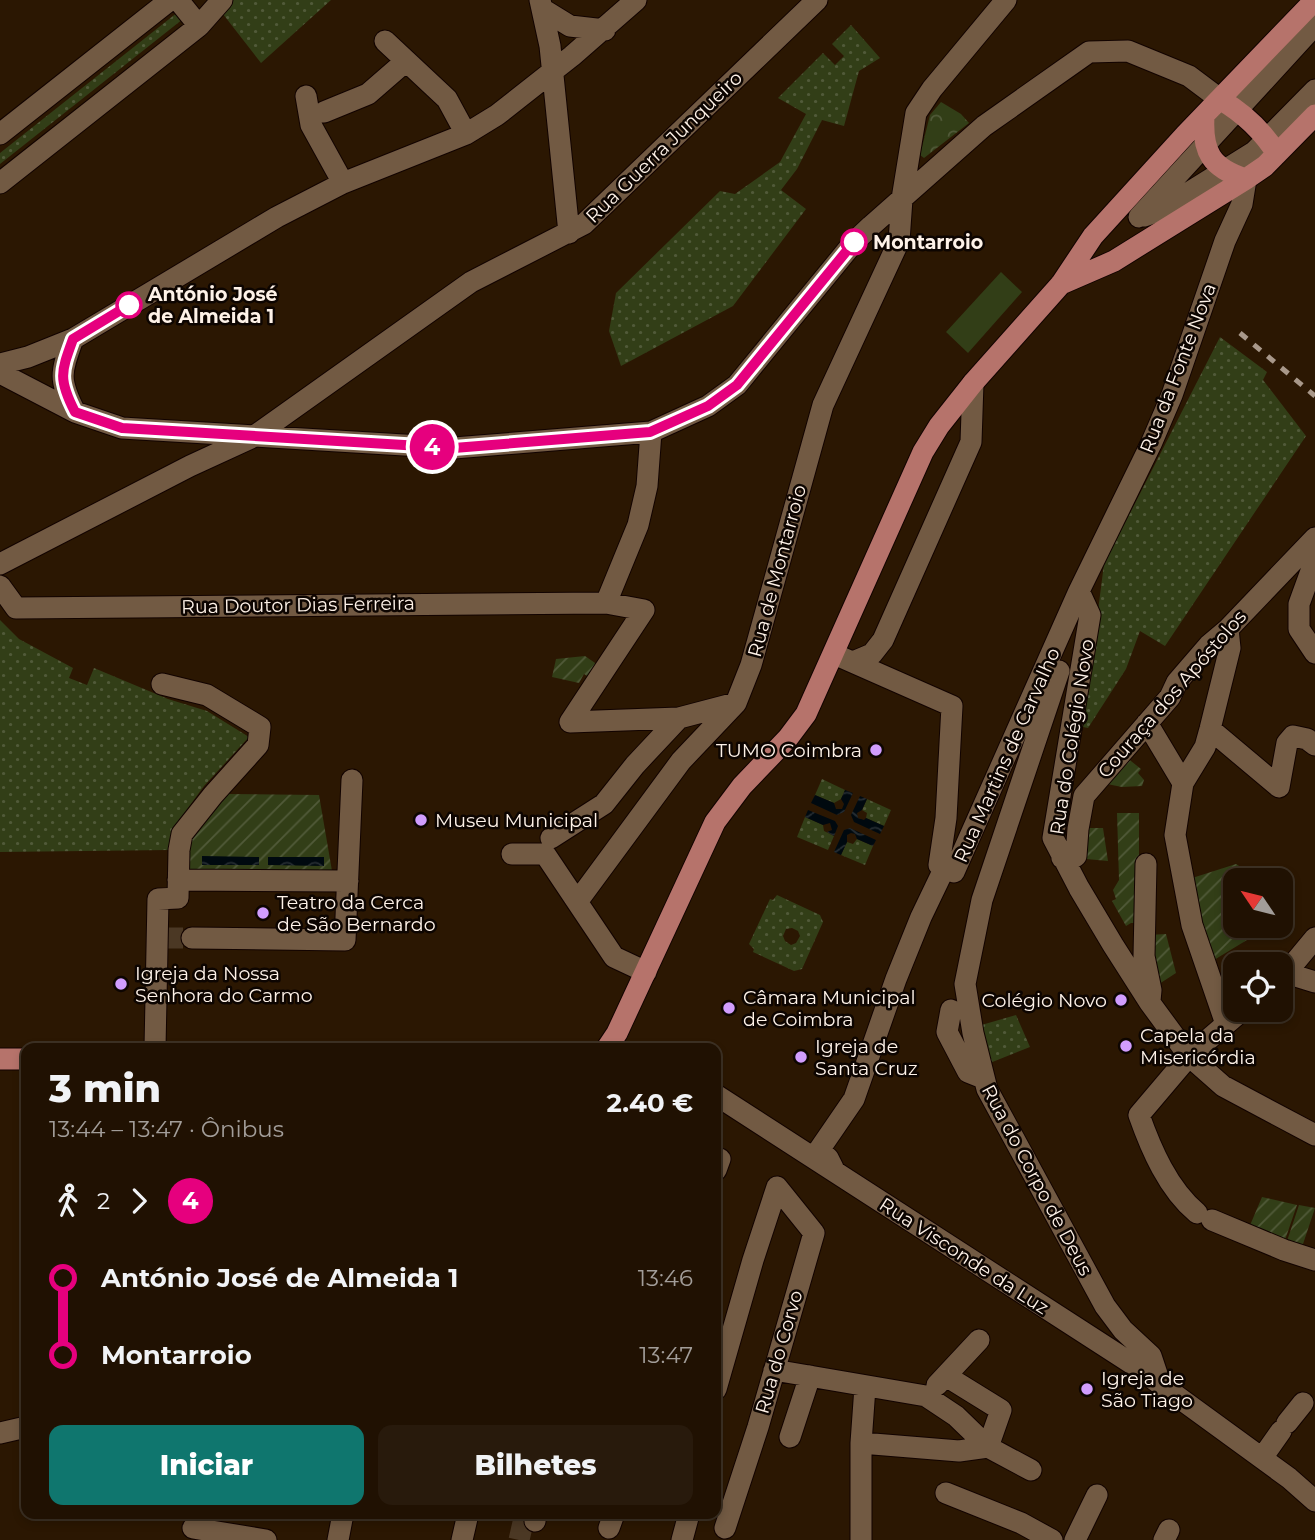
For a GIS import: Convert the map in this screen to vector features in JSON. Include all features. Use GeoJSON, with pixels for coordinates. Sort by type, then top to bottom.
{"type":"FeatureCollection","features":[{"type":"Feature","properties":{"kind":"main road"},"geometry":{"type":"LineString","coordinates":[[610,1043],[715,821],[741,786],[788,738],[844,658],[923,452],[939,426],[972,383],[1061,284],[1093,236],[1204,116],[1229,105],[1315,0]]}},
{"type":"Feature","properties":{"kind":"main road"},"geometry":{"type":"LineString","coordinates":[[1229,105],[1249,119],[1272,147]]}},
{"type":"Feature","properties":{"kind":"main road"},"geometry":{"type":"LineString","coordinates":[[1061,284],[1114,261],[1246,179],[1265,166],[1272,147],[1315,115]]}},
{"type":"Feature","properties":{"kind":"main road"},"geometry":{"type":"LineString","coordinates":[[1204,116],[1205,145],[1215,162],[1225,171],[1246,179]]}},
{"type":"Feature","properties":{"kind":"main road"},"geometry":{"type":"LineString","coordinates":[[0,1059],[21,1059]]}},
{"type":"Feature","properties":{"kind":"street"},"geometry":{"type":"LineString","coordinates":[[0,134],[170,0]]}},
{"type":"Feature","properties":{"kind":"street"},"geometry":{"type":"LineString","coordinates":[[178,0],[199,26]]}},
{"type":"Feature","properties":{"kind":"street"},"geometry":{"type":"LineString","coordinates":[[0,183],[199,26],[222,0]]}},
{"type":"Feature","properties":{"kind":"street"},"geometry":{"type":"LineString","coordinates":[[0,363],[28,358],[73,339],[276,217],[343,183],[466,134],[497,115],[551,73],[605,30],[636,0]]}},
{"type":"Feature","properties":{"kind":"street","name":"Rua Guerra Junqueiro"},"geometry":{"type":"LineString","coordinates":[[0,564],[190,466],[253,437],[471,282],[584,224],[817,0]]}},
{"type":"Feature","properties":{"kind":"street","name":"Rua de Montarroio"},"geometry":{"type":"LineString","coordinates":[[577,902],[681,761],[736,703],[751,665],[823,405],[899,241],[902,199],[916,113],[932,89],[1006,0]]}},
{"type":"Feature","properties":{"kind":"street"},"geometry":{"type":"LineString","coordinates":[[542,5],[570,26],[605,30]]}},
{"type":"Feature","properties":{"kind":"street"},"geometry":{"type":"LineString","coordinates":[[542,5],[569,233]]}},
{"type":"Feature","properties":{"kind":"street"},"geometry":{"type":"LineString","coordinates":[[1315,25],[1229,105],[1205,145],[1139,217],[1161,210],[1225,171],[1272,147],[1315,90]]}},
{"type":"Feature","properties":{"kind":"street"},"geometry":{"type":"LineString","coordinates":[[385,41],[447,99],[466,134]]}},
{"type":"Feature","properties":{"kind":"street"},"geometry":{"type":"LineString","coordinates":[[0,373],[75,412],[122,428],[454,448],[650,432],[708,406],[737,385],[854,242],[984,126],[1089,52],[1128,51],[1189,76],[1229,105]]}},
{"type":"Feature","properties":{"kind":"street"},"geometry":{"type":"LineString","coordinates":[[324,111],[368,94],[406,61]]}},
{"type":"Feature","properties":{"kind":"street"},"geometry":{"type":"LineString","coordinates":[[306,96],[311,125],[343,183]]}},
{"type":"Feature","properties":{"kind":"street","name":"Rua da Fonte Nova"},"geometry":{"type":"LineString","coordinates":[[1079,591],[1172,395],[1225,241],[1242,204],[1246,179]]}},
{"type":"Feature","properties":{"kind":"street"},"geometry":{"type":"LineString","coordinates":[[73,339],[62,378],[66,395],[75,412]]}},
{"type":"Feature","properties":{"kind":"street"},"geometry":{"type":"LineString","coordinates":[[0,383],[26,387]]}},
{"type":"Feature","properties":{"kind":"street"},"geometry":{"type":"LineString","coordinates":[[844,658],[872,654],[883,640],[971,442],[972,383]]}},
{"type":"Feature","properties":{"kind":"street"},"geometry":{"type":"LineString","coordinates":[[650,432],[647,486],[638,525],[606,603],[644,610],[570,722],[679,718],[736,703]]}},
{"type":"Feature","properties":{"kind":"street"},"geometry":{"type":"LineString","coordinates":[[178,433],[186,442],[190,466]]}},
{"type":"Feature","properties":{"kind":"street","name":"Couraça dos Apóstolos"},"geometry":{"type":"LineString","coordinates":[[1062,858],[1068,861],[1076,856],[1084,796],[1170,698],[1177,682],[1209,645],[1228,629],[1315,538]]}},
{"type":"Feature","properties":{"kind":"street"},"geometry":{"type":"LineString","coordinates":[[1315,560],[1299,604],[1299,629],[1315,653]]}},
{"type":"Feature","properties":{"kind":"street","name":"Rua Doutor Dias Ferreira"},"geometry":{"type":"LineString","coordinates":[[0,586],[16,608],[606,603]]}},
{"type":"Feature","properties":{"kind":"street","name":"Rua Martins de Carvalho"},"geometry":{"type":"LineString","coordinates":[[836,1173],[828,1158],[819,1150],[854,1099],[896,979],[942,866],[954,872],[1079,591]]}},
{"type":"Feature","properties":{"kind":"street","name":"Rua do Colégio Novo"},"geometry":{"type":"LineString","coordinates":[[1079,591],[1090,615],[1053,838],[1113,945],[1150,1003],[1189,1056],[1223,1086],[1315,1135]]}},
{"type":"Feature","properties":{"kind":"street","name":"Rua do Corpo de Deus"},"geometry":{"type":"LineString","coordinates":[[1069,617],[1065,652],[982,900],[965,984],[987,1089],[1105,1306],[1123,1330],[1151,1356],[1160,1383]]}},
{"type":"Feature","properties":{"kind":"street"},"geometry":{"type":"LineString","coordinates":[[1228,629],[1230,648],[1210,729],[1205,747],[1183,783],[1175,835],[1192,925],[1233,1019],[1189,1056],[1139,1115],[1150,1148],[1185,1204],[1204,1217],[1315,1260]]}},
{"type":"Feature","properties":{"kind":"street"},"geometry":{"type":"LineString","coordinates":[[844,658],[952,706],[942,866]]}},
{"type":"Feature","properties":{"kind":"street"},"geometry":{"type":"LineString","coordinates":[[155,1043],[158,899],[178,898],[182,834],[258,745],[260,727],[207,695],[162,684]]}},
{"type":"Feature","properties":{"kind":"street"},"geometry":{"type":"LineString","coordinates":[[512,855],[548,846],[604,804],[635,765],[679,718]]}},
{"type":"Feature","properties":{"kind":"street"},"geometry":{"type":"LineString","coordinates":[[1147,723],[1183,783]]}},
{"type":"Feature","properties":{"kind":"street"},"geometry":{"type":"LineString","coordinates":[[1210,729],[1279,787],[1287,743],[1293,736],[1311,742]]}},
{"type":"Feature","properties":{"kind":"street"},"geometry":{"type":"LineString","coordinates":[[192,938],[345,940],[352,780]]}},
{"type":"Feature","properties":{"kind":"street"},"geometry":{"type":"LineString","coordinates":[[548,846],[577,902],[614,957],[646,972]]}},
{"type":"Feature","properties":{"kind":"street"},"geometry":{"type":"LineString","coordinates":[[1146,864],[1144,956],[1151,990],[1150,1003]]}},
{"type":"Feature","properties":{"kind":"street"},"geometry":{"type":"LineString","coordinates":[[178,880],[348,881]]}},
{"type":"Feature","properties":{"kind":"street"},"geometry":{"type":"LineString","coordinates":[[1293,965],[1315,938]]}},
{"type":"Feature","properties":{"kind":"street"},"geometry":{"type":"LineString","coordinates":[[1293,978],[1315,982]]}},
{"type":"Feature","properties":{"kind":"street"},"geometry":{"type":"LineString","coordinates":[[951,1010],[947,1032],[968,1072],[983,1078]]}},
{"type":"Feature","properties":{"kind":"street","name":"Rua Visconde da Luz"},"geometry":{"type":"LineString","coordinates":[[721,1098],[1134,1365],[1289,1478],[1315,1501]]}},
{"type":"Feature","properties":{"kind":"street","name":"Rua do Corvo"},"geometry":{"type":"LineString","coordinates":[[721,1371],[777,1187],[814,1233],[725,1528]]}},
{"type":"Feature","properties":{"kind":"street"},"geometry":{"type":"LineString","coordinates":[[926,1396],[979,1340]]}},
{"type":"Feature","properties":{"kind":"street"},"geometry":{"type":"LineString","coordinates":[[774,1370],[926,1396],[956,1416],[988,1447],[1031,1470]]}},
{"type":"Feature","properties":{"kind":"street"},"geometry":{"type":"LineString","coordinates":[[790,1437],[810,1376]]}},
{"type":"Feature","properties":{"kind":"street"},"geometry":{"type":"LineString","coordinates":[[946,1376],[1001,1410],[988,1447]]}},
{"type":"Feature","properties":{"kind":"street"},"geometry":{"type":"LineString","coordinates":[[861,1540],[861,1443],[865,1387]]}},
{"type":"Feature","properties":{"kind":"street"},"geometry":{"type":"LineString","coordinates":[[1262,1458],[1303,1403]]}},
{"type":"Feature","properties":{"kind":"street"},"geometry":{"type":"LineString","coordinates":[[0,1433],[21,1428]]}},
{"type":"Feature","properties":{"kind":"street"},"geometry":{"type":"LineString","coordinates":[[861,1443],[959,1451],[988,1447]]}},
{"type":"Feature","properties":{"kind":"street"},"geometry":{"type":"LineString","coordinates":[[946,1493],[1021,1523],[1052,1540]]}},
{"type":"Feature","properties":{"kind":"street"},"geometry":{"type":"LineString","coordinates":[[1075,1540],[1097,1495]]}},
{"type":"Feature","properties":{"kind":"street"},"geometry":{"type":"LineString","coordinates":[[338,1540],[342,1519]]}},
{"type":"Feature","properties":{"kind":"street"},"geometry":{"type":"LineString","coordinates":[[463,1540],[467,1519]]}},
{"type":"Feature","properties":{"kind":"street"},"geometry":{"type":"LineString","coordinates":[[682,1540],[688,1519]]}},
{"type":"Feature","properties":{"kind":"street"},"geometry":{"type":"LineString","coordinates":[[193,1527],[266,1540]]}},
{"type":"Feature","properties":{"kind":"green space"},"geometry":{"type":"Polygon","coordinates":[[[212,0],[331,0],[261,63],[212,0]]]}},
{"type":"Feature","properties":{"kind":"green space"},"geometry":{"type":"Polygon","coordinates":[[[178,12],[183,19],[0,164],[0,153],[178,12]]]}},
{"type":"Feature","properties":{"kind":"green space"},"geometry":{"type":"Polygon","coordinates":[[[851,25],[880,58],[859,71],[844,126],[822,120],[797,169],[781,190],[806,209],[733,306],[621,366],[609,331],[616,293],[720,191],[735,194],[780,162],[806,114],[778,98],[823,53],[835,65],[844,56],[832,44],[851,25]]]}},
{"type":"Feature","properties":{"kind":"green space"},"geometry":{"type":"Polygon","coordinates":[[[941,102],[961,114],[969,123],[924,158],[920,155],[930,115],[941,102]]]}},
{"type":"Feature","properties":{"kind":"green space"},"geometry":{"type":"Polygon","coordinates":[[[1001,272],[1022,292],[968,353],[946,332],[1001,272]]]}},
{"type":"Feature","properties":{"kind":"green space"},"geometry":{"type":"Polygon","coordinates":[[[1220,337],[1267,372],[1263,380],[1306,436],[1165,646],[1140,631],[1126,669],[1088,728],[1083,727],[1104,564],[1220,337]]]}},
{"type":"Feature","properties":{"kind":"green space"},"geometry":{"type":"Polygon","coordinates":[[[0,620],[19,639],[73,668],[69,678],[87,685],[94,668],[168,699],[207,711],[249,737],[204,786],[172,830],[169,850],[0,852],[0,620]]]}},
{"type":"Feature","properties":{"kind":"green space"},"geometry":{"type":"Polygon","coordinates":[[[585,656],[598,665],[590,678],[584,674],[579,683],[552,677],[556,659],[585,656]]]}},
{"type":"Feature","properties":{"kind":"green space"},"geometry":{"type":"Polygon","coordinates":[[[1126,757],[1141,769],[1138,773],[1144,780],[1142,786],[1122,787],[1107,784],[1126,757]]]}},
{"type":"Feature","properties":{"kind":"green space"},"geometry":{"type":"Polygon","coordinates":[[[822,779],[845,790],[841,799],[834,803],[815,795],[822,779]]]}},
{"type":"Feature","properties":{"kind":"green space"},"geometry":{"type":"Polygon","coordinates":[[[226,794],[319,795],[332,871],[185,870],[188,843],[226,794]]]}},
{"type":"Feature","properties":{"kind":"green space"},"geometry":{"type":"Polygon","coordinates":[[[867,799],[891,810],[884,826],[866,818],[867,813],[862,810],[867,799]]]}},
{"type":"Feature","properties":{"kind":"green space"},"geometry":{"type":"Polygon","coordinates":[[[1117,813],[1139,813],[1139,923],[1126,926],[1112,901],[1116,899],[1113,890],[1119,880],[1117,813]]]}},
{"type":"Feature","properties":{"kind":"green space"},"geometry":{"type":"Polygon","coordinates":[[[805,817],[823,825],[824,831],[834,836],[828,850],[797,837],[805,817]]]}},
{"type":"Feature","properties":{"kind":"green space"},"geometry":{"type":"Polygon","coordinates":[[[1089,828],[1103,828],[1108,861],[1086,859],[1089,828]]]}},
{"type":"Feature","properties":{"kind":"green space"},"geometry":{"type":"Polygon","coordinates":[[[857,839],[873,846],[865,865],[841,855],[847,842],[853,844],[857,839]]]}},
{"type":"Feature","properties":{"kind":"green space"},"geometry":{"type":"Polygon","coordinates":[[[1236,864],[1242,868],[1223,868],[1236,864]]]}},
{"type":"Feature","properties":{"kind":"green space"},"geometry":{"type":"Polygon","coordinates":[[[1223,868],[1223,938],[1250,938],[1223,952],[1214,960],[1198,924],[1189,879],[1223,868]]]}},
{"type":"Feature","properties":{"kind":"green space"},"geometry":{"type":"Polygon","coordinates":[[[777,895],[820,915],[823,922],[802,969],[794,971],[753,952],[754,949],[749,944],[770,899],[773,900],[777,895]],[[786,929],[783,936],[785,941],[791,945],[796,943],[800,936],[798,931],[786,929]]]}},
{"type":"Feature","properties":{"kind":"green space"},"geometry":{"type":"Polygon","coordinates":[[[1166,934],[1176,973],[1156,986],[1148,935],[1166,934]]]}},
{"type":"Feature","properties":{"kind":"green space"},"geometry":{"type":"Polygon","coordinates":[[[1016,1015],[1030,1047],[985,1065],[978,1026],[1016,1015]]]}},
{"type":"Feature","properties":{"kind":"green space"},"geometry":{"type":"Polygon","coordinates":[[[1262,1197],[1297,1205],[1284,1243],[1248,1230],[1262,1197]]]}},
{"type":"Feature","properties":{"kind":"green space"},"geometry":{"type":"Polygon","coordinates":[[[1299,1205],[1315,1208],[1301,1250],[1286,1244],[1299,1205]]]}},
{"type":"Feature","properties":{"kind":"water"},"geometry":{"type":"Polygon","coordinates":[[[845,790],[853,793],[844,812],[837,815],[811,803],[815,795],[834,803],[836,809],[842,809],[844,804],[841,799],[845,790]]]}},
{"type":"Feature","properties":{"kind":"water"},"geometry":{"type":"Polygon","coordinates":[[[860,796],[867,799],[862,810],[857,813],[858,818],[866,818],[884,826],[880,834],[854,822],[851,815],[860,796]]]}},
{"type":"Feature","properties":{"kind":"water"},"geometry":{"type":"Polygon","coordinates":[[[808,810],[835,821],[838,826],[834,836],[827,832],[832,830],[830,823],[823,825],[805,817],[808,810]]]}},
{"type":"Feature","properties":{"kind":"water"},"geometry":{"type":"Polygon","coordinates":[[[850,828],[876,840],[873,846],[857,839],[855,834],[851,833],[847,835],[841,855],[834,852],[844,830],[850,828]]]}},
{"type":"Feature","properties":{"kind":"water"},"geometry":{"type":"Polygon","coordinates":[[[202,856],[259,857],[259,865],[202,865],[202,856]]]}},
{"type":"Feature","properties":{"kind":"water"},"geometry":{"type":"Polygon","coordinates":[[[268,857],[324,857],[324,866],[268,865],[268,857]]]}},
{"type":"Feature","properties":{"kind":"tunnel"},"geometry":{"type":"LineString","coordinates":[[162,938],[192,938]]}},
{"type":"Feature","properties":{"kind":"tunnel"},"geometry":{"type":"LineString","coordinates":[[519,1540],[524,1519]]}},
{"type":"Feature","properties":{"kind":"railway"},"geometry":{"type":"LineString","coordinates":[[1240,333],[1315,396]]}},
{"type":"Feature","properties":{"kind":"bus line","name":"4"},"geometry":{"type":"LineString","coordinates":[[129,305],[73,339],[62,378],[66,395],[75,412],[122,428],[454,448],[650,432],[708,406],[737,385],[854,242]]}},
{"type":"Feature","properties":{"kind":"place","name":"Montarroio"},"geometry":{"type":"Point","coordinates":[854,242]}},
{"type":"Feature","properties":{"kind":"place","name":"António José de Almeida 1"},"geometry":{"type":"Point","coordinates":[129,305]}},
{"type":"Feature","properties":{"kind":"place","name":"TUMO Coimbra"},"geometry":{"type":"Point","coordinates":[876,750]}},
{"type":"Feature","properties":{"kind":"place","name":"Museu Municipal"},"geometry":{"type":"Point","coordinates":[421,820]}},
{"type":"Feature","properties":{"kind":"place","name":"Teatro da Cerca de São Bernardo"},"geometry":{"type":"Point","coordinates":[263,913]}},
{"type":"Feature","properties":{"kind":"place","name":"Igreja da Nossa Senhora do Carmo"},"geometry":{"type":"Point","coordinates":[121,984]}},
{"type":"Feature","properties":{"kind":"place","name":"Colégio Novo"},"geometry":{"type":"Point","coordinates":[1121,1000]}},
{"type":"Feature","properties":{"kind":"place","name":"Câmara Municipal de Coimbra"},"geometry":{"type":"Point","coordinates":[729,1008]}},
{"type":"Feature","properties":{"kind":"place","name":"Capela da Misericórdia"},"geometry":{"type":"Point","coordinates":[1126,1046]}},
{"type":"Feature","properties":{"kind":"place","name":"Igreja de Santa Cruz"},"geometry":{"type":"Point","coordinates":[801,1057]}},
{"type":"Feature","properties":{"kind":"place","name":"Igreja de São Tiago"},"geometry":{"type":"Point","coordinates":[1087,1389]}}]}
